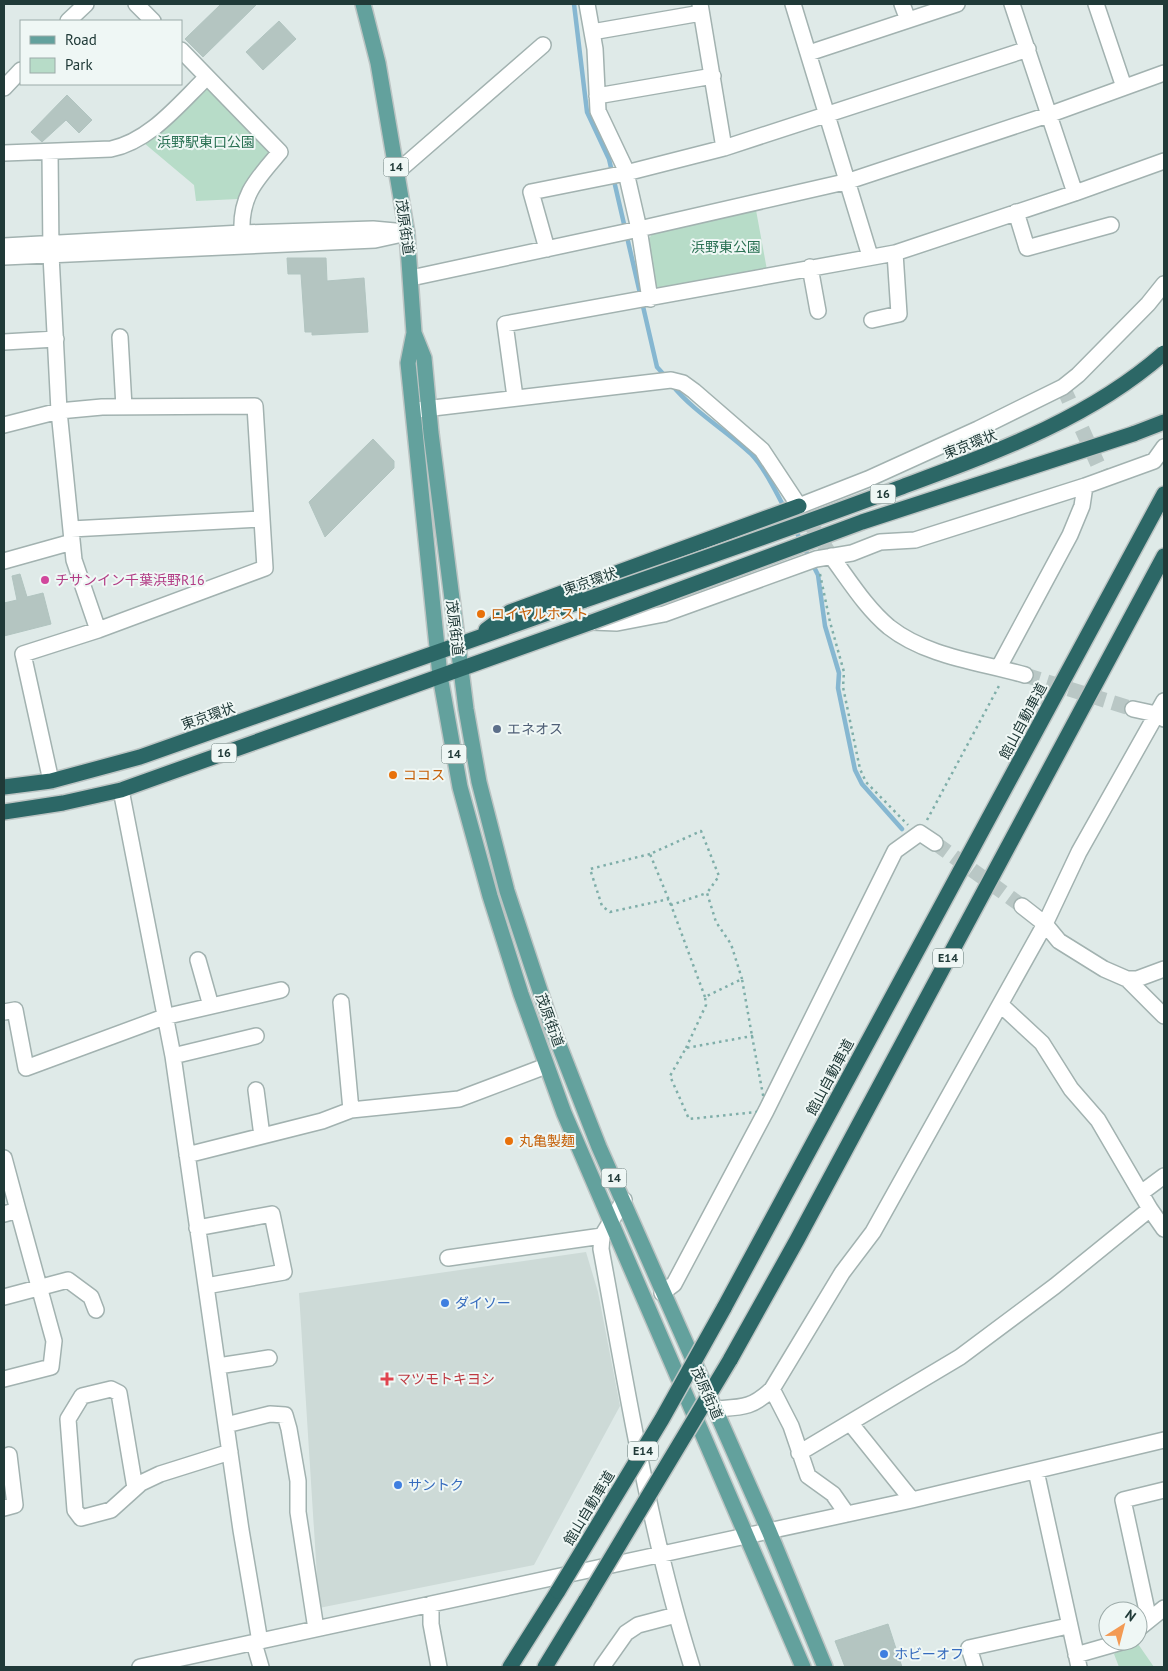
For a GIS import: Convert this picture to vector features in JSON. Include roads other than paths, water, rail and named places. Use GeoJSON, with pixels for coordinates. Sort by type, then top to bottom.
{"type":"FeatureCollection","features":[{"type":"Feature","properties":{"kind":"highway","name":"東京環状"},"geometry":{"type":"LineString","coordinates":[[4,787],[51,781],[140,757],[858,503],[1025,439],[1085,409],[1132,378],[1164,353]]}},
{"type":"Feature","properties":{"kind":"highway","name":"16"},"geometry":{"type":"LineString","coordinates":[[4,812],[121,790],[592,622],[862,522],[1133,434],[1164,422]]}},
{"type":"Feature","properties":{"kind":"highway","name":"館山自動車道"},"geometry":{"type":"LineString","coordinates":[[510,1667],[662,1419],[724,1308],[1162,499]]}},
{"type":"Feature","properties":{"kind":"highway","name":"16"},"geometry":{"type":"LineString","coordinates":[[472,640],[510,612],[799,506]]}},
{"type":"Feature","properties":{"kind":"highway","name":"E14"},"geometry":{"type":"LineString","coordinates":[[545,1667],[730,1360],[802,1231],[1164,556]]}},
{"type":"Feature","properties":{"kind":"main road","name":"茂原街道"},"geometry":{"type":"LineString","coordinates":[[363,4],[378,63],[407,233],[414,333],[408,364],[412,411],[437,653],[460,788],[521,994],[574,1138],[748,1535],[803,1667]]}},
{"type":"Feature","properties":{"kind":"main road","name":"茂原街道"},"geometry":{"type":"LineString","coordinates":[[414,333],[424,358],[457,646],[480,782],[507,891],[552,1027],[599,1147],[769,1531],[824,1667]]}},
{"type":"Feature","properties":{"kind":"street"},"geometry":{"type":"LineString","coordinates":[[69,20],[86,4]]}},
{"type":"Feature","properties":{"kind":"street"},"geometry":{"type":"LineString","coordinates":[[136,4],[152,20]]}},
{"type":"Feature","properties":{"kind":"street"},"geometry":{"type":"LineString","coordinates":[[587,4],[592,32],[598,111],[619,152],[626,173],[639,229],[650,299]]}},
{"type":"Feature","properties":{"kind":"street"},"geometry":{"type":"LineString","coordinates":[[793,4],[849,181],[870,256]]}},
{"type":"Feature","properties":{"kind":"street"},"geometry":{"type":"LineString","coordinates":[[902,4],[908,20]]}},
{"type":"Feature","properties":{"kind":"street"},"geometry":{"type":"LineString","coordinates":[[809,53],[957,4]]}},
{"type":"Feature","properties":{"kind":"street"},"geometry":{"type":"LineString","coordinates":[[1012,4],[1051,114],[1075,192]]}},
{"type":"Feature","properties":{"kind":"street"},"geometry":{"type":"LineString","coordinates":[[1096,4],[1124,87]]}},
{"type":"Feature","properties":{"kind":"street"},"geometry":{"type":"LineString","coordinates":[[592,32],[701,8],[724,148]]}},
{"type":"Feature","properties":{"kind":"street"},"geometry":{"type":"LineString","coordinates":[[397,172],[543,45]]}},
{"type":"Feature","properties":{"kind":"street"},"geometry":{"type":"LineString","coordinates":[[547,249],[531,192],[626,173],[724,148],[1028,49]]}},
{"type":"Feature","properties":{"kind":"street"},"geometry":{"type":"LineString","coordinates":[[182,51],[280,152],[252,185],[243,204],[242,233]]}},
{"type":"Feature","properties":{"kind":"street"},"geometry":{"type":"LineString","coordinates":[[4,88],[20,71]]}},
{"type":"Feature","properties":{"kind":"street"},"geometry":{"type":"LineString","coordinates":[[411,278],[849,181],[1051,114],[1164,73]]}},
{"type":"Feature","properties":{"kind":"street"},"geometry":{"type":"LineString","coordinates":[[597,96],[713,76]]}},
{"type":"Feature","properties":{"kind":"street"},"geometry":{"type":"LineString","coordinates":[[4,153],[110,149],[128,146],[144,136],[208,77]]}},
{"type":"Feature","properties":{"kind":"street"},"geometry":{"type":"LineString","coordinates":[[50,152],[51,249],[59,412],[74,560],[98,630]]}},
{"type":"Feature","properties":{"kind":"street"},"geometry":{"type":"LineString","coordinates":[[515,397],[505,324],[894,253],[1164,161]]}},
{"type":"Feature","properties":{"kind":"street"},"geometry":{"type":"LineString","coordinates":[[1016,212],[1027,248],[1111,225]]}},
{"type":"Feature","properties":{"kind":"street"},"geometry":{"type":"LineString","coordinates":[[4,257],[51,249],[242,233],[373,229],[407,233]]}},
{"type":"Feature","properties":{"kind":"street"},"geometry":{"type":"LineString","coordinates":[[4,246],[51,249],[375,240],[407,233]]}},
{"type":"Feature","properties":{"kind":"street"},"geometry":{"type":"LineString","coordinates":[[872,320],[899,314],[894,253]]}},
{"type":"Feature","properties":{"kind":"street"},"geometry":{"type":"LineString","coordinates":[[810,267],[818,311]]}},
{"type":"Feature","properties":{"kind":"street"},"geometry":{"type":"LineString","coordinates":[[412,411],[515,397],[671,380],[683,383],[762,450],[799,506],[868,479],[978,430],[1063,387],[1148,304],[1164,284]]}},
{"type":"Feature","properties":{"kind":"street"},"geometry":{"type":"LineString","coordinates":[[120,337],[124,407]]}},
{"type":"Feature","properties":{"kind":"street"},"geometry":{"type":"LineString","coordinates":[[4,342],[56,340]]}},
{"type":"Feature","properties":{"kind":"street"},"geometry":{"type":"LineString","coordinates":[[4,425],[59,412],[124,407],[255,406],[265,568],[98,630],[23,654],[51,781]]}},
{"type":"Feature","properties":{"kind":"street"},"geometry":{"type":"LineString","coordinates":[[592,622],[617,623],[664,614],[824,557],[852,553],[880,542],[915,540],[1085,486],[1154,461],[1164,447]]}},
{"type":"Feature","properties":{"kind":"street"},"geometry":{"type":"LineString","coordinates":[[1003,668],[1070,535],[1082,506],[1085,486]]}},
{"type":"Feature","properties":{"kind":"street"},"geometry":{"type":"LineString","coordinates":[[4,561],[72,536],[262,519]]}},
{"type":"Feature","properties":{"kind":"street"},"geometry":{"type":"LineString","coordinates":[[824,557],[888,626],[906,638],[940,653],[1025,675]]}},
{"type":"Feature","properties":{"kind":"street"},"geometry":{"type":"LineString","coordinates":[[714,1409],[740,1407],[758,1403],[772,1389],[842,1273],[873,1232],[1045,924],[1079,852],[1160,717],[1164,701]]}},
{"type":"Feature","properties":{"kind":"street"},"geometry":{"type":"LineString","coordinates":[[1133,709],[1160,717]]}},
{"type":"Feature","properties":{"kind":"street"},"geometry":{"type":"LineString","coordinates":[[121,790],[173,1056],[261,1667]]}},
{"type":"Feature","properties":{"kind":"street"},"geometry":{"type":"LineString","coordinates":[[662,1293],[674,1284],[766,1112],[895,851],[920,833],[934,843]]}},
{"type":"Feature","properties":{"kind":"street"},"geometry":{"type":"LineString","coordinates":[[1022,906],[1045,924],[1059,941],[1104,969],[1127,978],[1137,979],[1164,969]]}},
{"type":"Feature","properties":{"kind":"street"},"geometry":{"type":"LineString","coordinates":[[198,960],[211,1006]]}},
{"type":"Feature","properties":{"kind":"street"},"geometry":{"type":"LineString","coordinates":[[1127,978],[1164,1016]]}},
{"type":"Feature","properties":{"kind":"street"},"geometry":{"type":"LineString","coordinates":[[4,1012],[14,1010],[26,1068],[164,1017],[281,990]]}},
{"type":"Feature","properties":{"kind":"street"},"geometry":{"type":"LineString","coordinates":[[341,1002],[351,1110]]}},
{"type":"Feature","properties":{"kind":"street"},"geometry":{"type":"LineString","coordinates":[[1001,1005],[1042,1042],[1072,1088],[1098,1120],[1150,1209],[1164,1229]]}},
{"type":"Feature","properties":{"kind":"street"},"geometry":{"type":"LineString","coordinates":[[173,1056],[256,1036]]}},
{"type":"Feature","properties":{"kind":"street"},"geometry":{"type":"LineString","coordinates":[[187,1155],[322,1122],[351,1110],[459,1099],[546,1066]]}},
{"type":"Feature","properties":{"kind":"street"},"geometry":{"type":"LineString","coordinates":[[256,1090],[262,1136]]}},
{"type":"Feature","properties":{"kind":"street"},"geometry":{"type":"LineString","coordinates":[[4,1158],[11,1212],[40,1288],[54,1341],[51,1367],[4,1379]]}},
{"type":"Feature","properties":{"kind":"street"},"geometry":{"type":"LineString","coordinates":[[1141,1193],[1164,1176]]}},
{"type":"Feature","properties":{"kind":"street"},"geometry":{"type":"LineString","coordinates":[[624,1200],[602,1236],[600,1249],[661,1554],[676,1615],[692,1667]]}},
{"type":"Feature","properties":{"kind":"street"},"geometry":{"type":"LineString","coordinates":[[799,1453],[851,1424],[960,1356],[1055,1286],[1150,1209]]}},
{"type":"Feature","properties":{"kind":"street"},"geometry":{"type":"LineString","coordinates":[[197,1228],[272,1214],[284,1272],[206,1286]]}},
{"type":"Feature","properties":{"kind":"street"},"geometry":{"type":"LineString","coordinates":[[448,1258],[602,1236]]}},
{"type":"Feature","properties":{"kind":"street"},"geometry":{"type":"LineString","coordinates":[[4,1297],[68,1280],[91,1297],[96,1310]]}},
{"type":"Feature","properties":{"kind":"street"},"geometry":{"type":"LineString","coordinates":[[218,1366],[269,1358]]}},
{"type":"Feature","properties":{"kind":"street"},"geometry":{"type":"LineString","coordinates":[[136,1488],[119,1394],[111,1389],[82,1396],[68,1420],[75,1510],[81,1518],[111,1510],[136,1488],[160,1474],[230,1452]]}},
{"type":"Feature","properties":{"kind":"street"},"geometry":{"type":"LineString","coordinates":[[772,1389],[792,1426],[799,1453],[808,1476],[833,1494],[847,1514]]}},
{"type":"Feature","properties":{"kind":"street"},"geometry":{"type":"LineString","coordinates":[[226,1424],[270,1414],[284,1415],[290,1429],[298,1481],[298,1512],[316,1629]]}},
{"type":"Feature","properties":{"kind":"street"},"geometry":{"type":"LineString","coordinates":[[851,1424],[912,1500]]}},
{"type":"Feature","properties":{"kind":"street"},"geometry":{"type":"LineString","coordinates":[[140,1667],[912,1500],[1164,1440]]}},
{"type":"Feature","properties":{"kind":"street"},"geometry":{"type":"LineString","coordinates":[[4,1508],[15,1505],[9,1455]]}},
{"type":"Feature","properties":{"kind":"street"},"geometry":{"type":"LineString","coordinates":[[1036,1472],[1077,1661],[1101,1651]]}},
{"type":"Feature","properties":{"kind":"street"},"geometry":{"type":"LineString","coordinates":[[1139,1601],[1123,1500],[1164,1490]]}},
{"type":"Feature","properties":{"kind":"street"},"geometry":{"type":"LineString","coordinates":[[431,1604],[431,1624],[439,1667]]}},
{"type":"Feature","properties":{"kind":"street"},"geometry":{"type":"LineString","coordinates":[[1148,1621],[1164,1608]]}},
{"type":"Feature","properties":{"kind":"street"},"geometry":{"type":"LineString","coordinates":[[602,1667],[626,1633],[638,1625],[676,1615]]}},
{"type":"Feature","properties":{"kind":"street"},"geometry":{"type":"LineString","coordinates":[[974,1667],[969,1648],[1068,1626]]}},
{"type":"Feature","properties":{"kind":"waterway"},"geometry":{"type":"LineString","coordinates":[[574,4],[587,112],[609,159],[657,367],[666,377]]}},
{"type":"Feature","properties":{"kind":"waterway"},"geometry":{"type":"LineString","coordinates":[[672,385],[701,413],[741,445],[758,462],[801,541]]}},
{"type":"Feature","properties":{"kind":"waterway"},"geometry":{"type":"LineString","coordinates":[[804,547],[818,575],[825,626],[839,673],[838,688],[855,770],[862,784],[902,829]]}},
{"type":"Feature","properties":{"kind":"tunnel"},"geometry":{"type":"LineString","coordinates":[[1063,387],[1104,478]]}},
{"type":"Feature","properties":{"kind":"tunnel"},"geometry":{"type":"LineString","coordinates":[[799,506],[831,556]]}},
{"type":"Feature","properties":{"kind":"tunnel"},"geometry":{"type":"LineString","coordinates":[[1025,675],[1133,709]]}},
{"type":"Feature","properties":{"kind":"tunnel"},"geometry":{"type":"LineString","coordinates":[[935,843],[1022,906]]}},
{"type":"Feature","properties":{"kind":"place","name":"チサンイン千葉浜野R16"},"geometry":{"type":"Point","coordinates":[45,580]}},
{"type":"Feature","properties":{"kind":"place","name":"ロイヤルホスト"},"geometry":{"type":"Point","coordinates":[481,614]}},
{"type":"Feature","properties":{"kind":"place","name":"エネオス"},"geometry":{"type":"Point","coordinates":[497,729]}},
{"type":"Feature","properties":{"kind":"place","name":"ココス"},"geometry":{"type":"Point","coordinates":[393,775]}},
{"type":"Feature","properties":{"kind":"place","name":"丸亀製麺"},"geometry":{"type":"Point","coordinates":[509,1141]}},
{"type":"Feature","properties":{"kind":"place","name":"ダイソー"},"geometry":{"type":"Point","coordinates":[445,1303]}},
{"type":"Feature","properties":{"kind":"place","name":"マツモトキヨシ"},"geometry":{"type":"Point","coordinates":[387,1379]}},
{"type":"Feature","properties":{"kind":"place","name":"サントク"},"geometry":{"type":"Point","coordinates":[398,1485]}},
{"type":"Feature","properties":{"kind":"place","name":"ホビーオフ"},"geometry":{"type":"Point","coordinates":[884,1654]}},
{"type":"Feature","properties":{"kind":"park label","name":"浜野駅東口公園"},"geometry":{"type":"Point","coordinates":[206,142]}},
{"type":"Feature","properties":{"kind":"park label","name":"浜野東公園"},"geometry":{"type":"Point","coordinates":[726,247]}}]}
